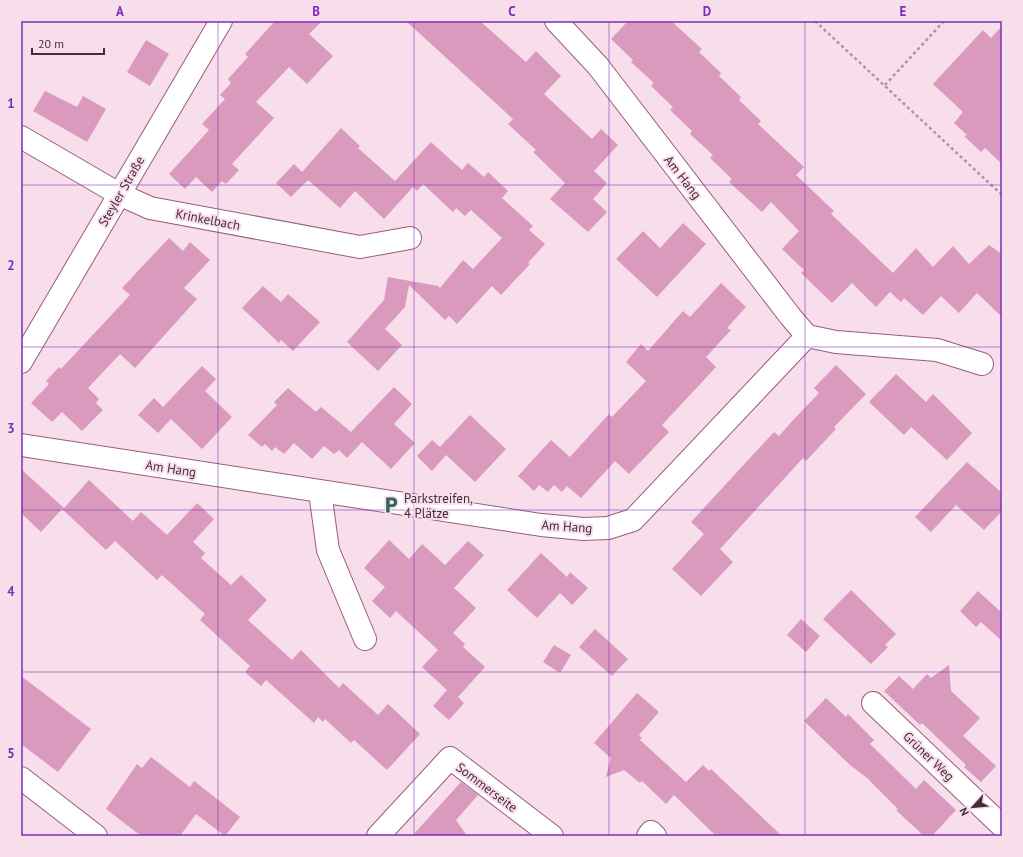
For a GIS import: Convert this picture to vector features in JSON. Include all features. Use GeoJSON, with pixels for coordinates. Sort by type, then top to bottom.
{"type":"FeatureCollection","features":[{"type":"Feature","properties":{"kind":"street","name":"Steyler Straße"},"geometry":{"type":"LineString","coordinates":[[21,362],[221,21]]}},
{"type":"Feature","properties":{"kind":"street","name":"Am Hang"},"geometry":{"type":"LineString","coordinates":[[21,445],[320,492],[584,530],[608,528],[633,520],[807,336],[790,316],[598,66],[556,21]]}},
{"type":"Feature","properties":{"kind":"street","name":"Krinkelbach"},"geometry":{"type":"LineString","coordinates":[[21,137],[119,194],[150,208],[360,247],[410,238]]}},
{"type":"Feature","properties":{"kind":"street"},"geometry":{"type":"LineString","coordinates":[[807,336],[836,342],[937,350],[982,364]]}},
{"type":"Feature","properties":{"kind":"street"},"geometry":{"type":"LineString","coordinates":[[320,492],[328,550],[365,639]]}},
{"type":"Feature","properties":{"kind":"street","name":"Grüner Weg"},"geometry":{"type":"LineString","coordinates":[[873,703],[1002,826]]}},
{"type":"Feature","properties":{"kind":"street","name":"Sommerseite"},"geometry":{"type":"LineString","coordinates":[[378,836],[450,758],[552,836]]}},
{"type":"Feature","properties":{"kind":"street"},"geometry":{"type":"LineString","coordinates":[[21,778],[96,836]]}},
{"type":"Feature","properties":{"kind":"street"},"geometry":{"type":"LineString","coordinates":[[648,836],[651,832],[655,836]]}},
{"type":"Feature","properties":{"kind":"path"},"geometry":{"type":"LineString","coordinates":[[815,21],[1002,195]]}},
{"type":"Feature","properties":{"kind":"path"},"geometry":{"type":"LineString","coordinates":[[885,85],[944,21]]}},
{"type":"Feature","properties":{"kind":"building"},"geometry":{"type":"Polygon","coordinates":[[[275,21],[322,21],[309,34],[333,56],[307,84],[289,67],[256,102],[274,118],[232,164],[239,170],[226,184],[222,181],[212,192],[196,177],[185,189],[169,174],[209,130],[202,124],[225,99],[220,95],[231,83],[228,79],[248,57],[245,54],[275,21]]]}},
{"type":"Feature","properties":{"kind":"building"},"geometry":{"type":"Polygon","coordinates":[[[406,21],[480,21],[526,62],[536,51],[561,76],[544,94],[592,139],[601,129],[618,145],[594,171],[607,183],[593,199],[607,212],[588,232],[550,199],[565,183],[533,152],[536,150],[508,124],[513,119],[406,21]]]}},
{"type":"Feature","properties":{"kind":"building"},"geometry":{"type":"Polygon","coordinates":[[[628,21],[671,21],[702,49],[699,52],[721,73],[719,76],[741,97],[739,100],[761,121],[758,124],[804,167],[796,175],[834,211],[831,214],[893,273],[916,248],[933,267],[953,246],[969,264],[989,245],[1002,254],[1002,317],[977,293],[959,313],[941,296],[923,315],[904,298],[901,302],[890,292],[876,307],[852,283],[832,303],[801,273],[804,270],[782,249],[799,231],[771,202],[762,212],[729,182],[732,179],[710,158],[713,155],[690,134],[692,131],[670,110],[673,107],[651,86],[654,83],[631,62],[633,60],[611,39],[628,21]]]}},
{"type":"Feature","properties":{"kind":"building"},"geometry":{"type":"Polygon","coordinates":[[[1002,26],[1002,164],[985,148],[981,152],[964,136],[967,135],[954,123],[963,112],[933,84],[983,30],[991,38],[1002,26]]]}},
{"type":"Feature","properties":{"kind":"building"},"geometry":{"type":"Polygon","coordinates":[[[146,40],[169,54],[150,86],[127,72],[146,40]]]}},
{"type":"Feature","properties":{"kind":"building"},"geometry":{"type":"Polygon","coordinates":[[[45,91],[77,107],[83,96],[106,109],[87,142],[33,111],[45,91]]]}},
{"type":"Feature","properties":{"kind":"building"},"geometry":{"type":"Polygon","coordinates":[[[341,128],[360,146],[358,148],[395,181],[431,142],[462,170],[468,163],[484,177],[488,172],[508,191],[502,198],[533,226],[529,230],[545,244],[528,263],[530,264],[501,295],[492,286],[457,324],[449,316],[445,320],[409,285],[405,307],[385,329],[402,345],[378,371],[347,342],[384,300],[388,277],[438,286],[440,288],[463,260],[473,269],[502,238],[471,210],[465,216],[456,208],[453,212],[423,184],[417,191],[413,187],[384,219],[355,191],[340,208],[308,180],[291,197],[276,183],[294,164],[302,172],[341,128]]]}},
{"type":"Feature","properties":{"kind":"building"},"geometry":{"type":"Polygon","coordinates":[[[683,223],[706,244],[657,297],[616,259],[643,231],[660,248],[683,223]]]}},
{"type":"Feature","properties":{"kind":"building"},"geometry":{"type":"Polygon","coordinates":[[[169,238],[183,251],[190,242],[210,260],[184,288],[197,299],[135,368],[120,354],[88,388],[99,399],[96,403],[103,410],[82,431],[62,412],[52,422],[31,403],[49,384],[46,381],[59,367],[61,369],[130,295],[122,288],[169,238]]]}},
{"type":"Feature","properties":{"kind":"building"},"geometry":{"type":"Polygon","coordinates":[[[721,283],[746,307],[727,328],[731,330],[706,357],[716,367],[662,425],[669,432],[629,474],[615,461],[581,498],[567,486],[562,492],[554,485],[548,492],[539,485],[534,491],[518,476],[551,440],[570,457],[609,414],[612,417],[646,381],[626,362],[641,344],[648,351],[683,311],[690,317],[721,283]]]}},
{"type":"Feature","properties":{"kind":"building"},"geometry":{"type":"Polygon","coordinates":[[[263,286],[281,302],[288,294],[320,322],[293,351],[281,340],[279,343],[242,308],[263,286]]]}},
{"type":"Feature","properties":{"kind":"building"},"geometry":{"type":"Polygon","coordinates":[[[836,365],[866,394],[834,427],[836,429],[806,461],[803,458],[720,549],[733,562],[701,596],[672,569],[704,534],[691,522],[774,432],[779,436],[819,393],[814,388],[836,365]]]}},
{"type":"Feature","properties":{"kind":"building"},"geometry":{"type":"Polygon","coordinates":[[[202,366],[216,379],[205,391],[232,417],[202,449],[171,419],[158,433],[138,415],[154,398],[163,407],[202,366]]]}},
{"type":"Feature","properties":{"kind":"building"},"geometry":{"type":"Polygon","coordinates":[[[896,374],[926,402],[933,394],[972,433],[947,460],[911,427],[904,435],[869,402],[896,374]]]}},
{"type":"Feature","properties":{"kind":"building"},"geometry":{"type":"Polygon","coordinates":[[[394,387],[412,404],[394,424],[415,443],[391,469],[362,442],[347,458],[339,450],[334,454],[324,446],[312,459],[294,443],[284,454],[275,447],[272,451],[265,444],[262,447],[248,435],[277,405],[274,402],[288,388],[316,412],[321,407],[351,432],[394,387]]]}},
{"type":"Feature","properties":{"kind":"building"},"geometry":{"type":"Polygon","coordinates":[[[470,415],[506,449],[475,482],[446,455],[432,471],[417,456],[432,440],[440,447],[470,415]]]}},
{"type":"Feature","properties":{"kind":"building"},"geometry":{"type":"Polygon","coordinates":[[[967,462],[1002,493],[1002,511],[984,530],[956,505],[931,532],[915,517],[967,462]]]}},
{"type":"Feature","properties":{"kind":"building"},"geometry":{"type":"Polygon","coordinates":[[[21,469],[64,508],[89,480],[133,521],[141,512],[167,535],[197,503],[214,519],[193,542],[205,553],[201,558],[231,585],[241,575],[267,600],[248,620],[292,660],[301,650],[339,688],[343,683],[378,715],[388,704],[420,734],[387,770],[354,740],[351,743],[325,719],[323,722],[318,717],[314,723],[266,680],[261,686],[245,672],[250,666],[200,620],[205,614],[162,575],[157,580],[115,541],[106,550],[62,509],[41,532],[21,513],[21,469]]]}},
{"type":"Feature","properties":{"kind":"building"},"geometry":{"type":"Polygon","coordinates":[[[389,540],[409,559],[422,544],[445,565],[468,541],[484,555],[454,588],[476,608],[453,633],[465,644],[463,647],[485,667],[458,697],[464,703],[449,720],[433,706],[447,690],[422,667],[438,650],[396,611],[390,618],[372,601],[385,587],[364,568],[389,540]]]}},
{"type":"Feature","properties":{"kind":"building"},"geometry":{"type":"Polygon","coordinates":[[[541,553],[567,577],[570,572],[588,588],[572,605],[560,593],[537,618],[507,590],[541,553]]]}},
{"type":"Feature","properties":{"kind":"building"},"geometry":{"type":"Polygon","coordinates":[[[851,590],[896,634],[885,645],[888,647],[871,664],[823,619],[851,590]]]}},
{"type":"Feature","properties":{"kind":"building"},"geometry":{"type":"Polygon","coordinates":[[[978,591],[1002,613],[1002,641],[981,622],[976,627],[960,611],[978,591]]]}},
{"type":"Feature","properties":{"kind":"building"},"geometry":{"type":"Polygon","coordinates":[[[801,619],[820,636],[806,652],[787,635],[801,619]]]}},
{"type":"Feature","properties":{"kind":"building"},"geometry":{"type":"Polygon","coordinates":[[[595,629],[628,659],[612,676],[579,647],[595,629]]]}},
{"type":"Feature","properties":{"kind":"building"},"geometry":{"type":"Polygon","coordinates":[[[554,645],[571,655],[560,673],[543,662],[554,645]]]}},
{"type":"Feature","properties":{"kind":"building"},"geometry":{"type":"Polygon","coordinates":[[[949,665],[951,691],[980,718],[963,736],[996,766],[981,782],[964,767],[966,765],[922,723],[920,725],[884,691],[899,676],[913,689],[927,674],[931,678],[949,665]]]}},
{"type":"Feature","properties":{"kind":"building"},"geometry":{"type":"Polygon","coordinates":[[[21,676],[91,729],[58,772],[21,744],[21,676]]]}},
{"type":"Feature","properties":{"kind":"building"},"geometry":{"type":"Polygon","coordinates":[[[637,693],[659,712],[639,735],[642,738],[640,740],[686,782],[703,765],[709,771],[711,769],[782,836],[716,836],[674,795],[666,804],[642,781],[640,783],[624,770],[606,777],[611,758],[594,743],[637,693]]]}},
{"type":"Feature","properties":{"kind":"building"},"geometry":{"type":"Polygon","coordinates":[[[826,698],[846,717],[848,714],[874,740],[870,744],[916,789],[924,780],[956,810],[932,836],[924,836],[896,810],[898,809],[867,778],[850,765],[804,721],[826,698]]]}},
{"type":"Feature","properties":{"kind":"building"},"geometry":{"type":"Polygon","coordinates":[[[151,757],[190,787],[194,781],[240,817],[225,836],[196,814],[180,836],[141,836],[106,809],[137,764],[142,768],[151,757]]]}},
{"type":"Feature","properties":{"kind":"building"},"geometry":{"type":"Polygon","coordinates":[[[461,782],[478,795],[456,820],[467,836],[412,836],[461,782]]]}},
{"type":"Feature","properties":{"kind":"place","name":"Parkstreifen, 4 Plätze"},"geometry":{"type":"Point","coordinates":[391,505]}}]}
